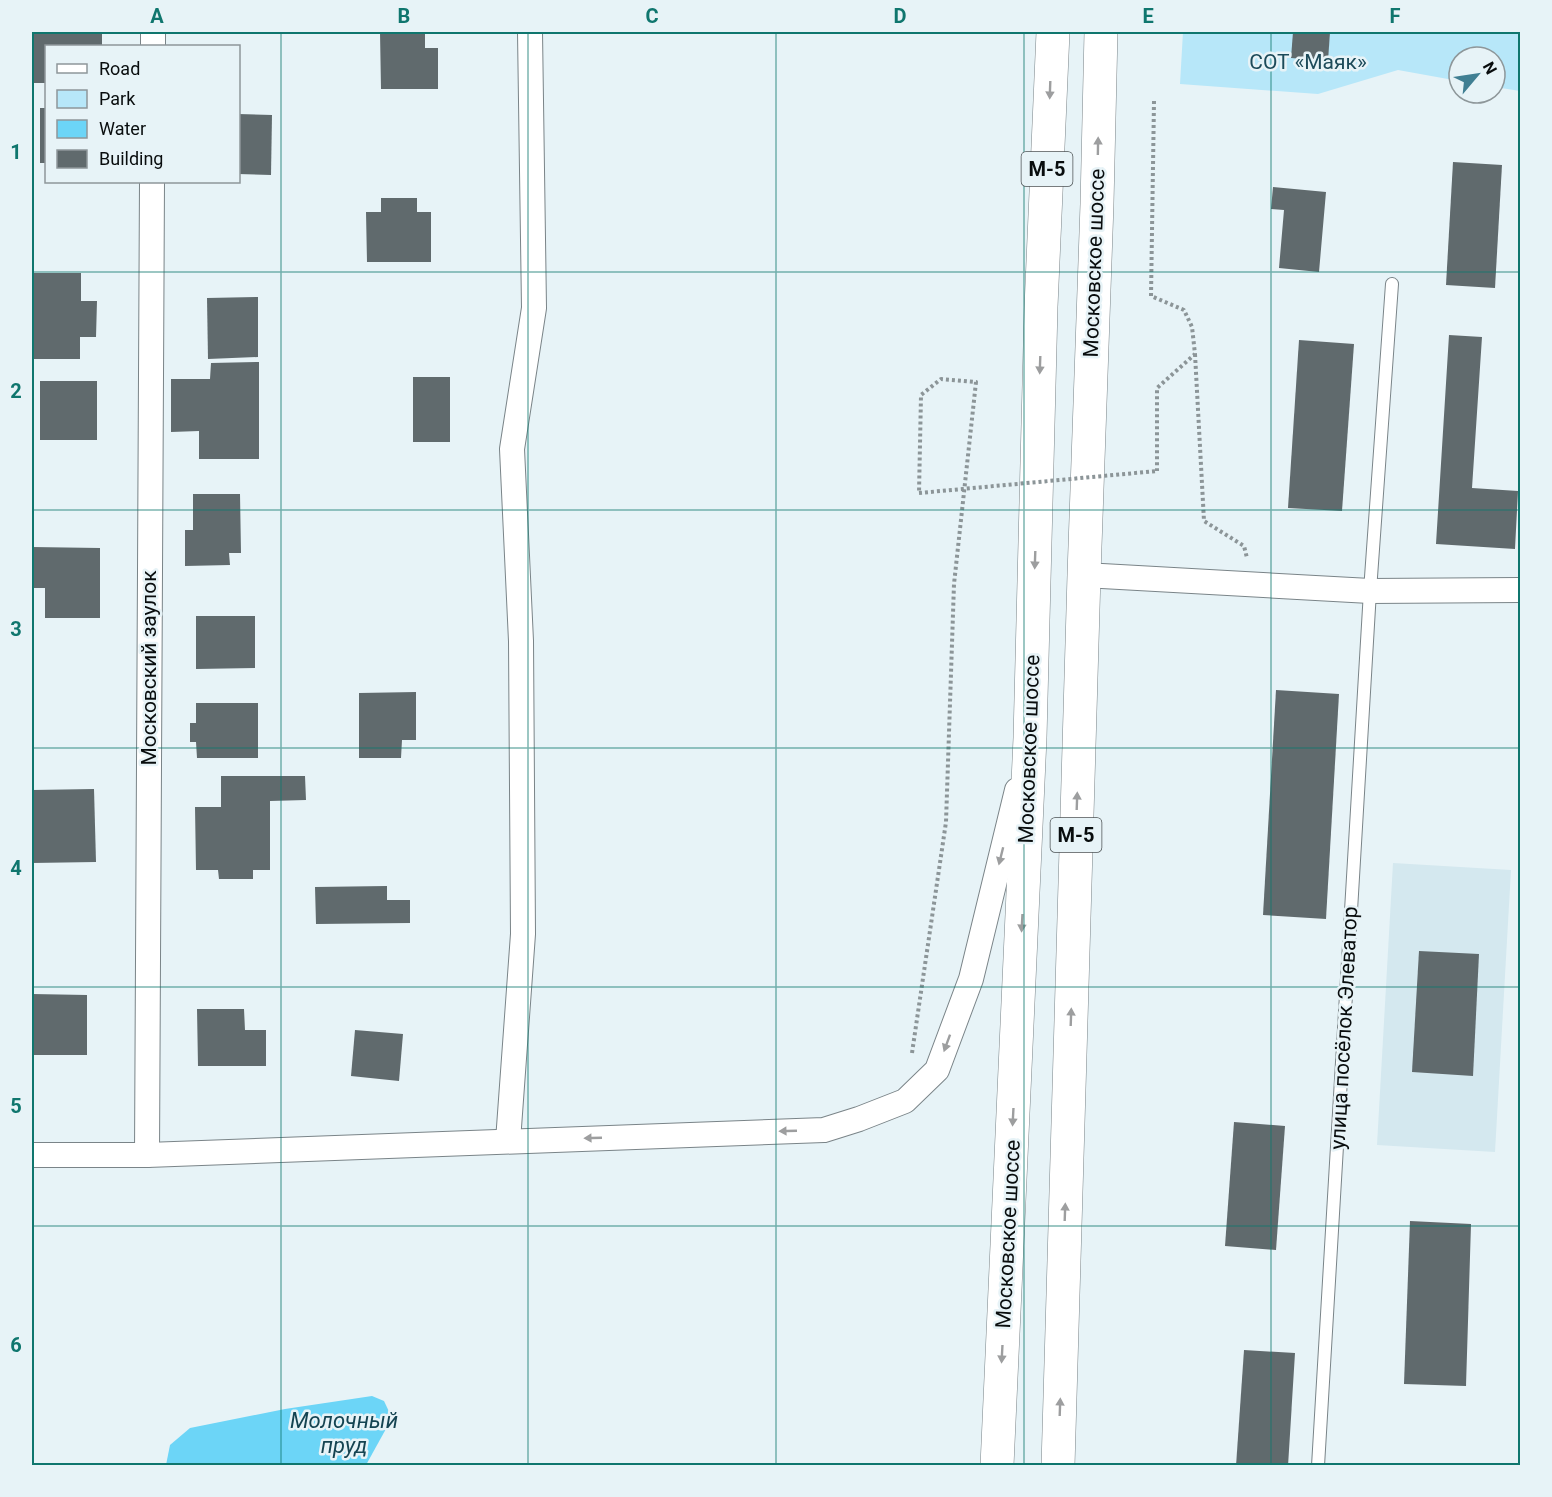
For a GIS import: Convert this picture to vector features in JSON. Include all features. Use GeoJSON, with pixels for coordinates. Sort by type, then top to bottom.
{"type":"FeatureCollection","features":[{"type":"Feature","properties":{"kind":"highway","name":"Московское шоссе"},"geometry":{"type":"LineString","coordinates":[[998,1466],[1030,738],[1041,319],[1053,32]]}},
{"type":"Feature","properties":{"kind":"highway","name":"Московское шоссе"},"geometry":{"type":"LineString","coordinates":[[1058,1466],[1101,32]]}},
{"type":"Feature","properties":{"kind":"street"},"geometry":{"type":"LineString","coordinates":[[508,1141],[523,934],[521,641],[512,449],[534,308],[530,32]]}},
{"type":"Feature","properties":{"kind":"street","name":"Московский заулок"},"geometry":{"type":"LineString","coordinates":[[147,1155],[152,183]]}},
{"type":"Feature","properties":{"kind":"street"},"geometry":{"type":"LineString","coordinates":[[1084,575],[1370,591],[1521,590]]}},
{"type":"Feature","properties":{"kind":"street"},"geometry":{"type":"LineString","coordinates":[[32,1155],[147,1155],[824,1130],[905,1101],[937,1070],[970,979],[1030,738]]}},
{"type":"Feature","properties":{"kind":"lane","name":"улица посёлок Элеватор"},"geometry":{"type":"LineString","coordinates":[[1318,1466],[1370,591],[1392,284]]}},
{"type":"Feature","properties":{"kind":"path"},"geometry":{"type":"LineString","coordinates":[[1154,101],[1151,296],[1184,310],[1192,327],[1204,521],[1244,546],[1252,585]]}},
{"type":"Feature","properties":{"kind":"path"},"geometry":{"type":"LineString","coordinates":[[912,1055],[946,822],[954,584],[976,382],[941,379],[921,395],[919,493],[1157,471],[1158,388],[1195,354]]}},
{"type":"Feature","properties":{"kind":"shaded area"},"geometry":{"type":"Polygon","coordinates":[[[1393,863],[1511,870],[1495,1152],[1377,1145],[1393,863]]]}},
{"type":"Feature","properties":{"kind":"green space","name":"СОТ «Маяк»"},"geometry":{"type":"Polygon","coordinates":[[[1183,32],[1520,32],[1520,91],[1507,89],[1507,45],[1447,45],[1447,79],[1398,70],[1318,94],[1180,84],[1183,32]]]}},
{"type":"Feature","properties":{"kind":"water","name":"Молочный пруд"},"geometry":{"type":"Polygon","coordinates":[[[372,1396],[384,1401],[392,1418],[366,1465],[166,1465],[170,1445],[190,1428],[285,1409],[372,1396]]]}},
{"type":"Feature","properties":{"kind":"building"},"geometry":{"type":"Polygon","coordinates":[[[32,32],[102,32],[102,45],[45,45],[45,83],[32,83],[32,32]]]}},
{"type":"Feature","properties":{"kind":"building"},"geometry":{"type":"Polygon","coordinates":[[[380,32],[425,32],[425,48],[438,48],[438,89],[381,89],[380,32]]]}},
{"type":"Feature","properties":{"kind":"building"},"geometry":{"type":"Polygon","coordinates":[[[1293,32],[1330,32],[1328,61],[1291,58],[1293,32]]]}},
{"type":"Feature","properties":{"kind":"building"},"geometry":{"type":"Polygon","coordinates":[[[40,108],[45,108],[45,163],[40,163],[40,108]]]}},
{"type":"Feature","properties":{"kind":"building"},"geometry":{"type":"Polygon","coordinates":[[[240,114],[272,115],[271,175],[240,174],[240,114]]]}},
{"type":"Feature","properties":{"kind":"building"},"geometry":{"type":"Polygon","coordinates":[[[1453,162],[1502,165],[1495,288],[1446,285],[1453,162]]]}},
{"type":"Feature","properties":{"kind":"building"},"geometry":{"type":"Polygon","coordinates":[[[1273,187],[1326,192],[1319,272],[1279,268],[1284,210],[1271,209],[1273,187]]]}},
{"type":"Feature","properties":{"kind":"building"},"geometry":{"type":"Polygon","coordinates":[[[381,198],[417,198],[417,212],[431,212],[431,262],[367,262],[366,212],[381,212],[381,198]]]}},
{"type":"Feature","properties":{"kind":"building"},"geometry":{"type":"Polygon","coordinates":[[[33,273],[81,273],[81,301],[97,301],[96,337],[80,337],[80,359],[33,359],[33,273]]]}},
{"type":"Feature","properties":{"kind":"building"},"geometry":{"type":"Polygon","coordinates":[[[258,297],[258,357],[208,359],[207,298],[258,297]]]}},
{"type":"Feature","properties":{"kind":"building"},"geometry":{"type":"Polygon","coordinates":[[[1449,335],[1482,337],[1472,488],[1518,491],[1515,549],[1436,544],[1449,335]]]}},
{"type":"Feature","properties":{"kind":"building"},"geometry":{"type":"Polygon","coordinates":[[[1299,340],[1354,344],[1342,511],[1288,508],[1299,340]]]}},
{"type":"Feature","properties":{"kind":"building"},"geometry":{"type":"Polygon","coordinates":[[[259,362],[259,459],[199,459],[199,431],[171,432],[171,379],[210,379],[211,363],[259,362]]]}},
{"type":"Feature","properties":{"kind":"building"},"geometry":{"type":"Polygon","coordinates":[[[413,377],[450,377],[450,442],[413,442],[413,377]]]}},
{"type":"Feature","properties":{"kind":"building"},"geometry":{"type":"Polygon","coordinates":[[[40,381],[97,381],[97,440],[40,440],[40,381]]]}},
{"type":"Feature","properties":{"kind":"building"},"geometry":{"type":"Polygon","coordinates":[[[193,494],[240,494],[241,553],[229,553],[230,565],[185,566],[185,530],[193,530],[193,494]]]}},
{"type":"Feature","properties":{"kind":"building"},"geometry":{"type":"Polygon","coordinates":[[[32,547],[100,548],[100,618],[45,618],[45,588],[32,588],[32,547]]]}},
{"type":"Feature","properties":{"kind":"building"},"geometry":{"type":"Polygon","coordinates":[[[196,616],[255,616],[255,668],[196,669],[196,616]]]}},
{"type":"Feature","properties":{"kind":"building"},"geometry":{"type":"Polygon","coordinates":[[[1276,690],[1339,694],[1326,919],[1263,915],[1276,690]]]}},
{"type":"Feature","properties":{"kind":"building"},"geometry":{"type":"Polygon","coordinates":[[[416,692],[416,740],[402,740],[401,758],[359,758],[359,693],[416,692]]]}},
{"type":"Feature","properties":{"kind":"building"},"geometry":{"type":"Polygon","coordinates":[[[196,703],[258,703],[258,758],[197,758],[196,742],[190,742],[190,723],[196,723],[196,703]]]}},
{"type":"Feature","properties":{"kind":"building"},"geometry":{"type":"Polygon","coordinates":[[[221,776],[305,776],[306,800],[270,801],[270,870],[253,870],[253,879],[219,879],[218,870],[196,870],[195,807],[221,807],[221,776]]]}},
{"type":"Feature","properties":{"kind":"building"},"geometry":{"type":"Polygon","coordinates":[[[94,789],[96,862],[32,863],[32,790],[94,789]]]}},
{"type":"Feature","properties":{"kind":"building"},"geometry":{"type":"Polygon","coordinates":[[[387,886],[387,900],[410,900],[410,923],[316,924],[315,887],[387,886]]]}},
{"type":"Feature","properties":{"kind":"building"},"geometry":{"type":"Polygon","coordinates":[[[1419,951],[1479,954],[1473,1076],[1412,1072],[1419,951]]]}},
{"type":"Feature","properties":{"kind":"building"},"geometry":{"type":"Polygon","coordinates":[[[32,994],[87,995],[87,1055],[32,1055],[32,994]]]}},
{"type":"Feature","properties":{"kind":"building"},"geometry":{"type":"Polygon","coordinates":[[[197,1009],[244,1009],[245,1030],[266,1030],[266,1066],[198,1066],[197,1009]]]}},
{"type":"Feature","properties":{"kind":"building"},"geometry":{"type":"Polygon","coordinates":[[[355,1030],[403,1034],[399,1081],[351,1076],[355,1030]]]}},
{"type":"Feature","properties":{"kind":"building"},"geometry":{"type":"Polygon","coordinates":[[[1234,1122],[1285,1126],[1276,1250],[1225,1246],[1234,1122]]]}},
{"type":"Feature","properties":{"kind":"building"},"geometry":{"type":"Polygon","coordinates":[[[1410,1221],[1471,1224],[1466,1386],[1404,1384],[1410,1221]]]}},
{"type":"Feature","properties":{"kind":"building"},"geometry":{"type":"Polygon","coordinates":[[[1244,1350],[1295,1353],[1288,1466],[1236,1466],[1244,1350]]]}}]}
